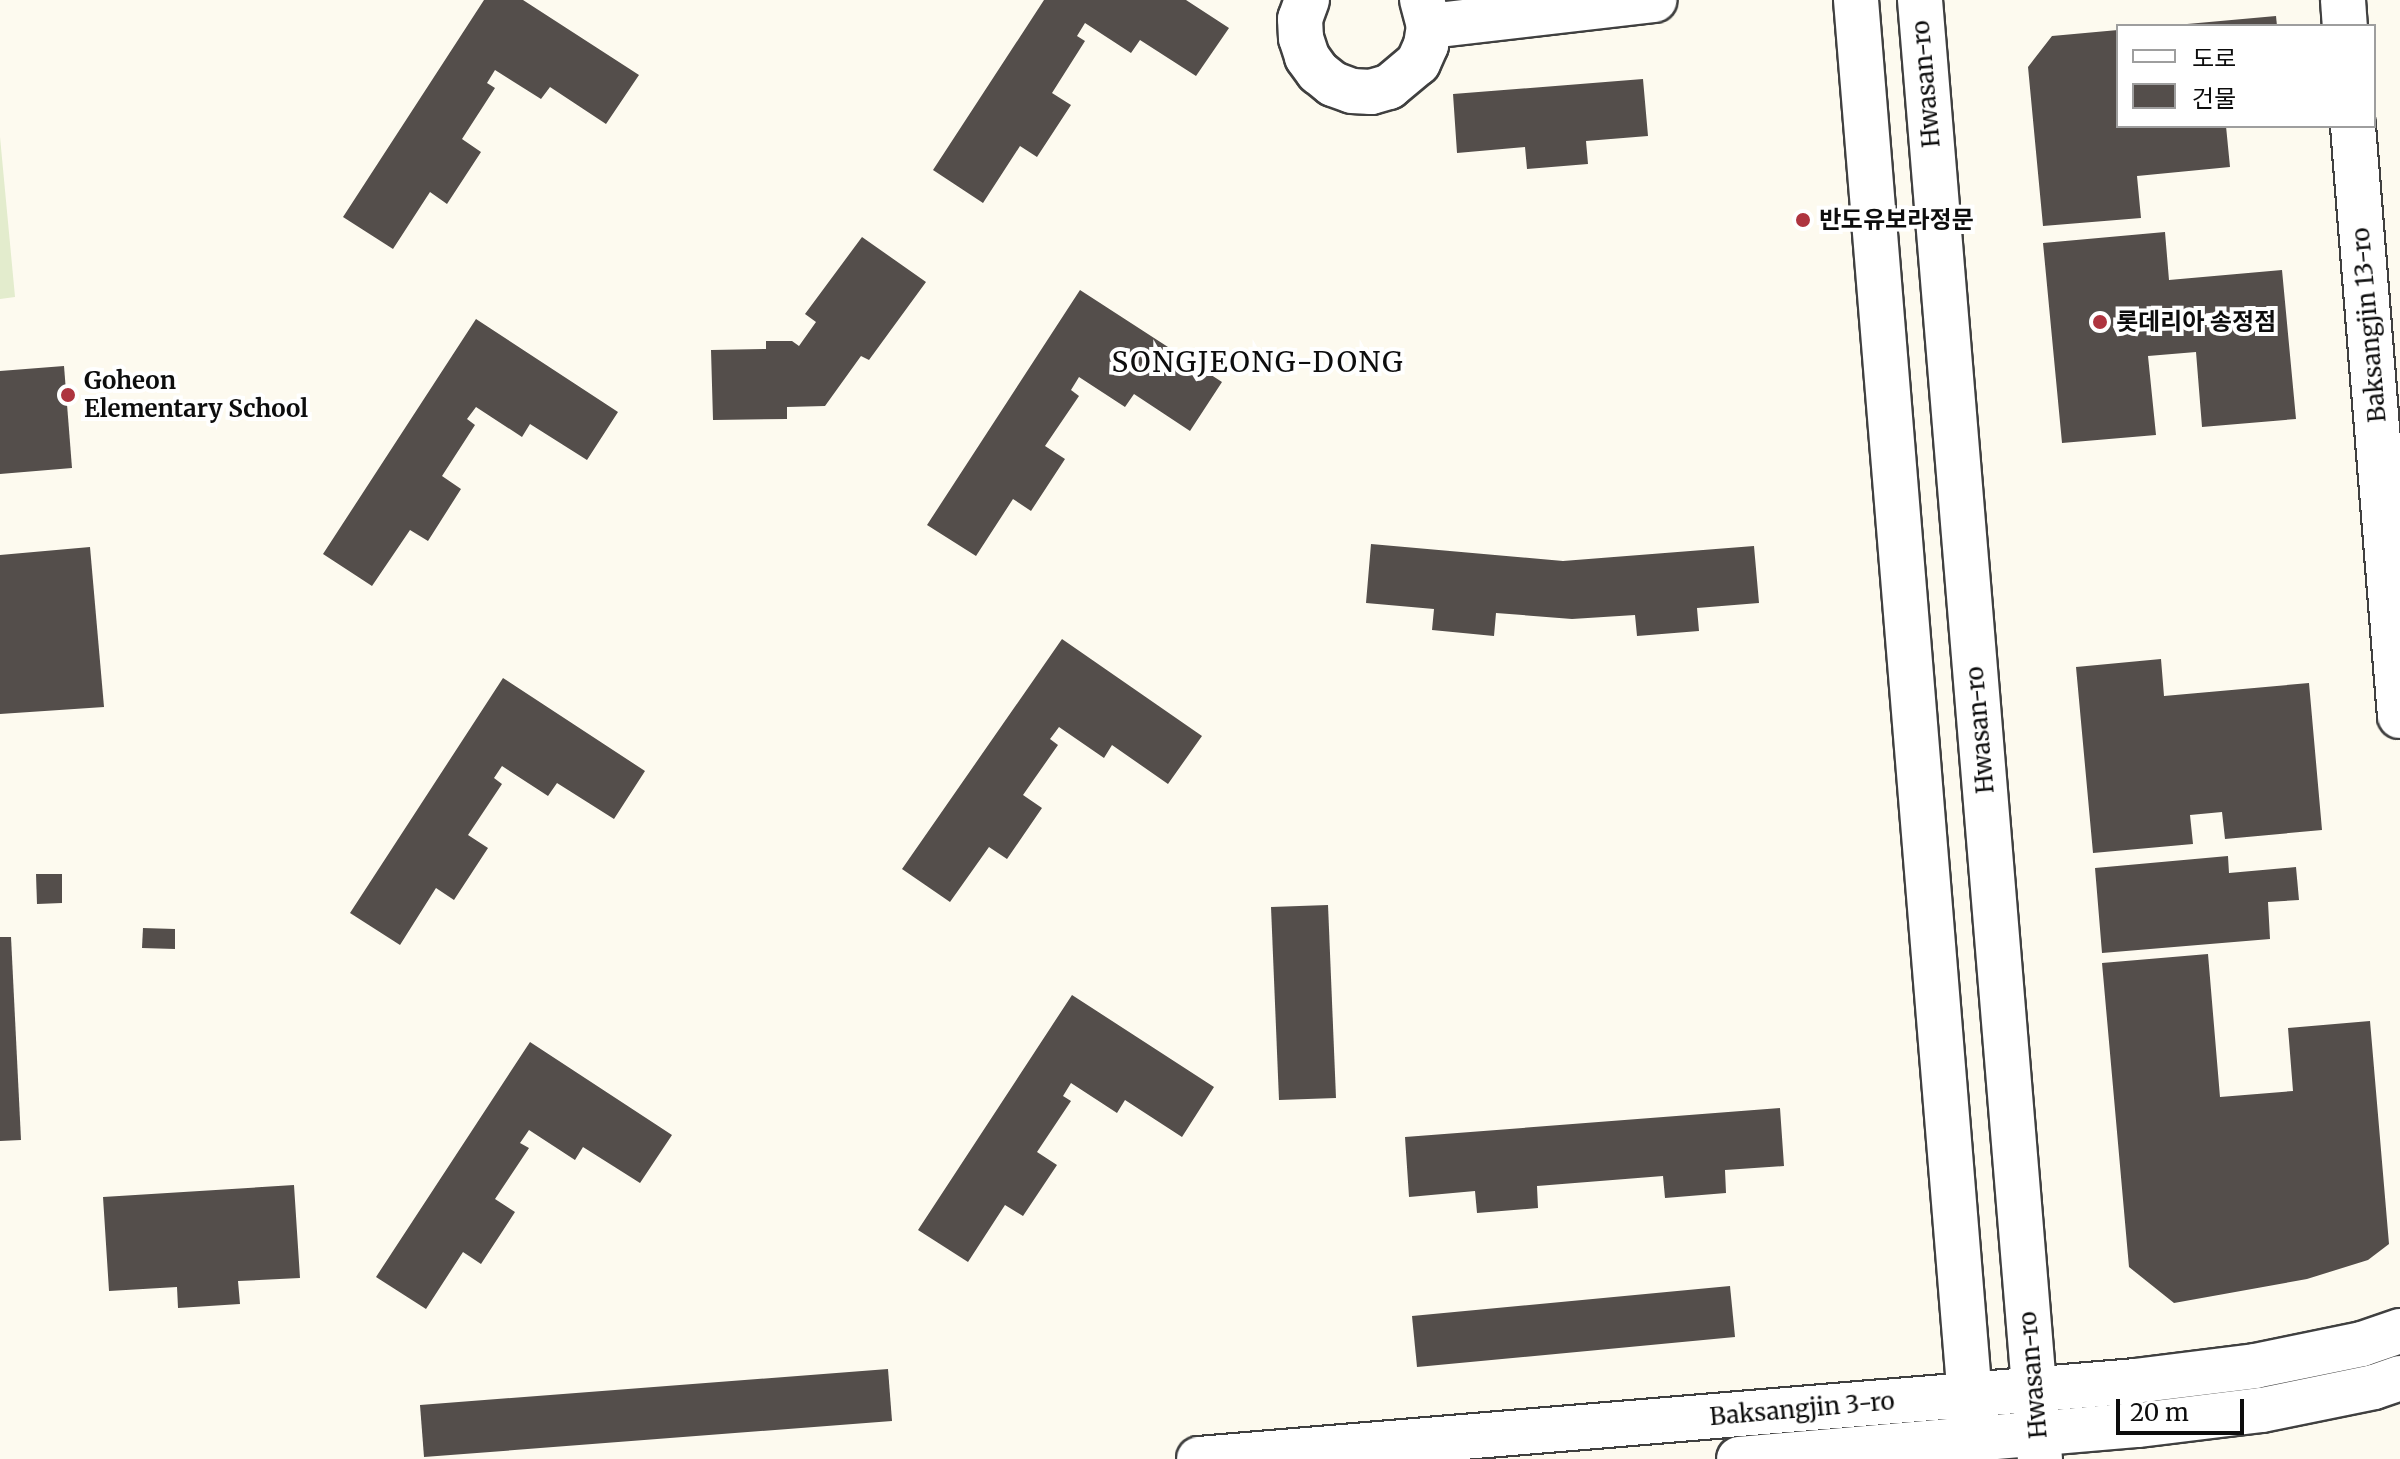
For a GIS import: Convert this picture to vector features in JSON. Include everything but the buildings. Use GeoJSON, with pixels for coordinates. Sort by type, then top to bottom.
{"type":"FeatureCollection","features":[{"type":"Feature","properties":{"kind":"street"},"geometry":{"type":"LineString","coordinates":[[1307,0],[1300,19],[1308,82],[1333,84],[1352,91],[1389,87],[1418,63],[1426,45],[1425,13],[1655,0]]}},
{"type":"Feature","properties":{"kind":"street"},"geometry":{"type":"LineString","coordinates":[[1856,0],[1974,1449]]}},
{"type":"Feature","properties":{"kind":"street","name":"Hwasan-ro"},"geometry":{"type":"LineString","coordinates":[[1920,0],[2039,1447]]}},
{"type":"Feature","properties":{"kind":"street"},"geometry":{"type":"LineString","coordinates":[[2343,0],[2345,24]]}},
{"type":"Feature","properties":{"kind":"street","name":"Baksangjin 13-ro"},"geometry":{"type":"LineString","coordinates":[[2353,128],[2400,716]]}},
{"type":"Feature","properties":{"kind":"street","name":"Baksangjin 3-ro"},"geometry":{"type":"LineString","coordinates":[[1199,1459],[2034,1390],[2255,1366],[2362,1344],[2400,1331]]}},
{"type":"Feature","properties":{"kind":"street","name":"Baksangjin 3-ro"},"geometry":{"type":"LineString","coordinates":[[1739,1459],[2039,1447],[2262,1410],[2374,1387],[2400,1378]]}},
{"type":"Feature","properties":{"kind":"green space"},"geometry":{"type":"Polygon","coordinates":[[[0,137],[15,297],[0,299],[0,137]]]}},
{"type":"Feature","properties":{"kind":"place","name":"반도유보라정문"},"geometry":{"type":"Point","coordinates":[1803,220]}},
{"type":"Feature","properties":{"kind":"place","name":"롯데리아 송정점"},"geometry":{"type":"Point","coordinates":[2100,322]}},
{"type":"Feature","properties":{"kind":"place","name":"Goheon Elementary School"},"geometry":{"type":"Point","coordinates":[68,395]}},
{"type":"Feature","properties":{"kind":"district","name":"SONGJEONG-DONG"},"geometry":{"type":"Point","coordinates":[1258,362]}}]}
